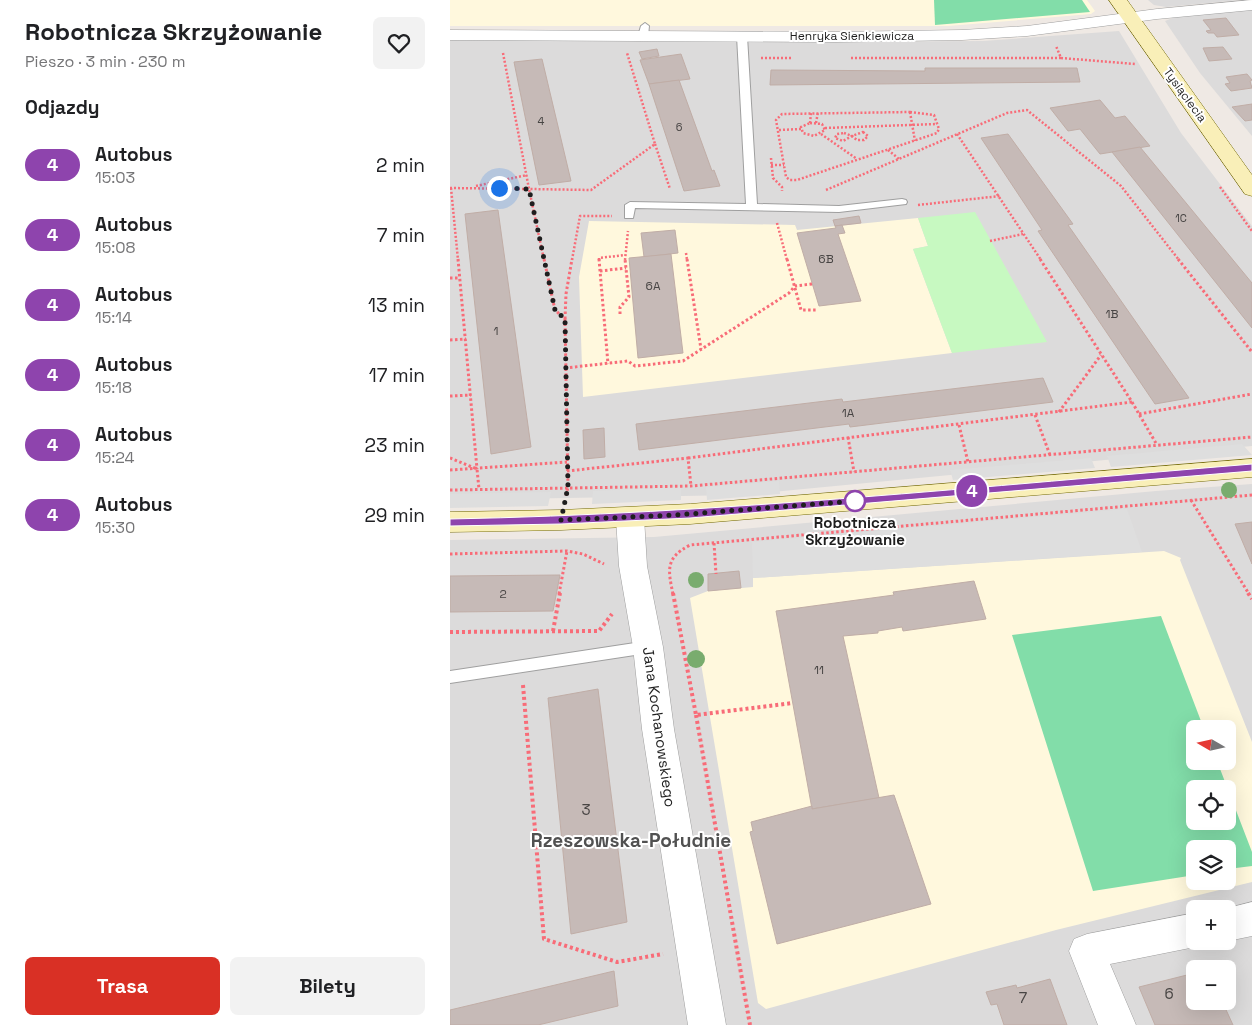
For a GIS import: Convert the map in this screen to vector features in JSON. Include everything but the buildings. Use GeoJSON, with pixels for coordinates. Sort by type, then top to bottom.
{"type":"FeatureCollection","features":[{"type":"Feature","properties":{"kind":"street","name":"Tysiąclecia"},"geometry":{"type":"LineString","coordinates":[[1118,0],[1252,190]]}},
{"type":"Feature","properties":{"kind":"street","name":"Henryka Sienkiewicza"},"geometry":{"type":"LineString","coordinates":[[450,35],[644,31],[742,36],[962,35],[1026,31],[1157,14],[1252,5]]}},
{"type":"Feature","properties":{"kind":"street"},"geometry":{"type":"LineString","coordinates":[[450,522],[630,518],[1252,468]]}},
{"type":"Feature","properties":{"kind":"street","name":"Jana Kochanowskiego"},"geometry":{"type":"LineString","coordinates":[[630,518],[633,566],[648,647],[658,729],[706,1025]]}},
{"type":"Feature","properties":{"kind":"street"},"geometry":{"type":"LineString","coordinates":[[1236,922],[1252,919]]}},
{"type":"Feature","properties":{"kind":"street"},"geometry":{"type":"LineString","coordinates":[[1117,1025],[1087,951],[1186,932]]}},
{"type":"Feature","properties":{"kind":"lane"},"geometry":{"type":"LineString","coordinates":[[742,36],[752,207]]}},
{"type":"Feature","properties":{"kind":"lane"},"geometry":{"type":"LineString","coordinates":[[629,216],[630,205],[839,209],[902,202]]}},
{"type":"Feature","properties":{"kind":"lane"},"geometry":{"type":"LineString","coordinates":[[450,677],[648,647]]}},
{"type":"Feature","properties":{"kind":"path"},"geometry":{"type":"LineString","coordinates":[[1054,41],[1061,58]]}},
{"type":"Feature","properties":{"kind":"path"},"geometry":{"type":"LineString","coordinates":[[502,46],[529,189],[555,310],[565,319]]}},
{"type":"Feature","properties":{"kind":"path"},"geometry":{"type":"LineString","coordinates":[[625,46],[675,206]]}},
{"type":"Feature","properties":{"kind":"path"},"geometry":{"type":"LineString","coordinates":[[759,53],[762,64]]}},
{"type":"Feature","properties":{"kind":"path"},"geometry":{"type":"LineString","coordinates":[[760,58],[794,58]]}},
{"type":"Feature","properties":{"kind":"path"},"geometry":{"type":"LineString","coordinates":[[849,58],[1061,58],[1140,64]]}},
{"type":"Feature","properties":{"kind":"path"},"geometry":{"type":"LineString","coordinates":[[820,193],[1007,113],[1027,110],[1121,186],[1252,352]]}},
{"type":"Feature","properties":{"kind":"path"},"geometry":{"type":"LineString","coordinates":[[810,123],[811,112]]}},
{"type":"Feature","properties":{"kind":"path"},"geometry":{"type":"LineString","coordinates":[[816,123],[818,112]]}},
{"type":"Feature","properties":{"kind":"path"},"geometry":{"type":"LineString","coordinates":[[818,112],[910,112],[932,114],[937,124],[937,133],[794,180],[786,177],[776,120],[782,114],[818,112]]}},
{"type":"Feature","properties":{"kind":"path"},"geometry":{"type":"LineString","coordinates":[[910,112],[915,141]]}},
{"type":"Feature","properties":{"kind":"path"},"geometry":{"type":"LineString","coordinates":[[801,129],[803,125],[810,123],[822,124],[825,128],[937,124]]}},
{"type":"Feature","properties":{"kind":"path"},"geometry":{"type":"LineString","coordinates":[[821,134],[825,128]]}},
{"type":"Feature","properties":{"kind":"path"},"geometry":{"type":"LineString","coordinates":[[779,130],[801,129],[806,134],[821,134],[857,160]]}},
{"type":"Feature","properties":{"kind":"path"},"geometry":{"type":"LineString","coordinates":[[831,141],[836,139],[845,141],[852,136],[860,132],[868,136],[862,140],[852,136],[844,132],[835,136],[836,139]]}},
{"type":"Feature","properties":{"kind":"path"},"geometry":{"type":"LineString","coordinates":[[957,134],[1000,196],[1132,402],[1157,446]]}},
{"type":"Feature","properties":{"kind":"path"},"geometry":{"type":"LineString","coordinates":[[479,489],[460,278],[451,207],[451,188],[591,190],[655,144]]}},
{"type":"Feature","properties":{"kind":"path"},"geometry":{"type":"LineString","coordinates":[[888,150],[899,159]]}},
{"type":"Feature","properties":{"kind":"path"},"geometry":{"type":"LineString","coordinates":[[770,156],[773,178],[782,187],[782,194]]}},
{"type":"Feature","properties":{"kind":"path"},"geometry":{"type":"LineString","coordinates":[[771,165],[784,164]]}},
{"type":"Feature","properties":{"kind":"path"},"geometry":{"type":"LineString","coordinates":[[469,188],[527,175]]}},
{"type":"Feature","properties":{"kind":"path"},"geometry":{"type":"LineString","coordinates":[[902,202],[918,205],[1000,196]]}},
{"type":"Feature","properties":{"kind":"path"},"geometry":{"type":"LineString","coordinates":[[555,550],[568,487],[565,368],[566,294],[580,216],[629,216],[625,255],[629,297],[620,307],[620,314]]}},
{"type":"Feature","properties":{"kind":"path"},"geometry":{"type":"LineString","coordinates":[[777,225],[801,310],[817,310]]}},
{"type":"Feature","properties":{"kind":"path"},"geometry":{"type":"LineString","coordinates":[[990,241],[1023,234]]}},
{"type":"Feature","properties":{"kind":"path"},"geometry":{"type":"LineString","coordinates":[[686,253],[701,349]]}},
{"type":"Feature","properties":{"kind":"path"},"geometry":{"type":"LineString","coordinates":[[608,364],[598,258],[625,255]]}},
{"type":"Feature","properties":{"kind":"path"},"geometry":{"type":"LineString","coordinates":[[600,271],[626,268]]}},
{"type":"Feature","properties":{"kind":"path"},"geometry":{"type":"LineString","coordinates":[[450,278],[460,278]]}},
{"type":"Feature","properties":{"kind":"path"},"geometry":{"type":"LineString","coordinates":[[565,368],[628,361],[635,366],[683,361],[789,293],[795,286],[812,284]]}},
{"type":"Feature","properties":{"kind":"path"},"geometry":{"type":"LineString","coordinates":[[450,340],[466,339]]}},
{"type":"Feature","properties":{"kind":"path"},"geometry":{"type":"LineString","coordinates":[[1059,412],[1101,355]]}},
{"type":"Feature","properties":{"kind":"path"},"geometry":{"type":"LineString","coordinates":[[1139,414],[1252,394]]}},
{"type":"Feature","properties":{"kind":"path"},"geometry":{"type":"LineString","coordinates":[[450,396],[470,396]]}},
{"type":"Feature","properties":{"kind":"path"},"geometry":{"type":"LineString","coordinates":[[567,471],[959,425],[1132,402]]}},
{"type":"Feature","properties":{"kind":"path"},"geometry":{"type":"LineString","coordinates":[[1035,415],[1050,455]]}},
{"type":"Feature","properties":{"kind":"path"},"geometry":{"type":"LineString","coordinates":[[959,425],[968,462]]}},
{"type":"Feature","properties":{"kind":"path"},"geometry":{"type":"LineString","coordinates":[[848,437],[854,472]]}},
{"type":"Feature","properties":{"kind":"path"},"geometry":{"type":"LineString","coordinates":[[450,490],[691,486],[1252,437]]}},
{"type":"Feature","properties":{"kind":"path"},"geometry":{"type":"LineString","coordinates":[[450,458],[477,469]]}},
{"type":"Feature","properties":{"kind":"path"},"geometry":{"type":"LineString","coordinates":[[688,458],[691,486]]}},
{"type":"Feature","properties":{"kind":"path"},"geometry":{"type":"LineString","coordinates":[[450,470],[568,462]]}},
{"type":"Feature","properties":{"kind":"path"},"geometry":{"type":"LineString","coordinates":[[750,1025],[696,715],[669,573],[670,563],[676,552],[690,545],[1252,495]]}},
{"type":"Feature","properties":{"kind":"path"},"geometry":{"type":"LineString","coordinates":[[1191,500],[1252,599]]}},
{"type":"Feature","properties":{"kind":"path"},"geometry":{"type":"LineString","coordinates":[[714,543],[716,574]]}},
{"type":"Feature","properties":{"kind":"path"},"geometry":{"type":"LineString","coordinates":[[450,554],[555,550],[583,554],[607,566]]}},
{"type":"Feature","properties":{"kind":"path"},"geometry":{"type":"LineString","coordinates":[[553,631],[567,551]]}},
{"type":"Feature","properties":{"kind":"path"},"geometry":{"type":"LineString","coordinates":[[450,632],[599,631],[607,622],[615,607]]}},
{"type":"Feature","properties":{"kind":"path"},"geometry":{"type":"LineString","coordinates":[[522,667],[544,939],[617,962],[666,954]]}},
{"type":"Feature","properties":{"kind":"path"},"geometry":{"type":"LineString","coordinates":[[696,715],[793,703]]}},
{"type":"Feature","properties":{"kind":"shaded area"},"geometry":{"type":"Polygon","coordinates":[[[450,0],[1087,0],[1095,11],[1091,14],[948,26],[450,26],[450,0]]]}},
{"type":"Feature","properties":{"kind":"shaded area"},"geometry":{"type":"Polygon","coordinates":[[[1148,0],[1241,0],[1166,7],[1154,5],[1148,0]]]}},
{"type":"Feature","properties":{"kind":"shaded area"},"geometry":{"type":"Polygon","coordinates":[[[1252,9],[1252,136],[1200,73],[1165,21],[1175,17],[1252,9]]]}},
{"type":"Feature","properties":{"kind":"shaded area"},"geometry":{"type":"Polygon","coordinates":[[[1119,31],[1181,133],[1252,226],[1252,446],[740,495],[450,500],[450,36],[763,42],[983,41],[1119,31]]]}},
{"type":"Feature","properties":{"kind":"shaded area"},"geometry":{"type":"Polygon","coordinates":[[[918,218],[928,246],[913,249],[952,353],[583,397],[579,277],[589,221],[795,225],[797,230],[918,218]]]}},
{"type":"Feature","properties":{"kind":"shaded area"},"geometry":{"type":"Polygon","coordinates":[[[1242,444],[1252,455],[1111,467],[1107,456],[1242,444]]]}},
{"type":"Feature","properties":{"kind":"shaded area"},"geometry":{"type":"Polygon","coordinates":[[[1091,458],[1095,468],[953,480],[950,470],[1091,458]]]}},
{"type":"Feature","properties":{"kind":"shaded area"},"geometry":{"type":"Polygon","coordinates":[[[779,481],[780,494],[707,500],[706,487],[779,481]]]}},
{"type":"Feature","properties":{"kind":"shaded area"},"geometry":{"type":"Polygon","coordinates":[[[1252,484],[1252,1025],[450,1025],[450,540],[654,537],[1156,491],[1252,484]]]}},
{"type":"Feature","properties":{"kind":"shaded area"},"geometry":{"type":"Polygon","coordinates":[[[681,487],[681,500],[592,504],[593,491],[681,487]]]}},
{"type":"Feature","properties":{"kind":"shaded area"},"geometry":{"type":"Polygon","coordinates":[[[551,492],[548,506],[450,508],[450,494],[551,492]]]}},
{"type":"Feature","properties":{"kind":"shaded area"},"geometry":{"type":"Polygon","coordinates":[[[1127,509],[1142,552],[753,578],[752,542],[1127,509]]]}},
{"type":"Feature","properties":{"kind":"shaded area"},"geometry":{"type":"Polygon","coordinates":[[[1164,551],[1181,558],[1180,560],[1252,742],[1252,882],[1236,886],[1236,840],[1186,840],[1186,890],[1219,890],[1056,930],[766,1009],[758,1003],[690,598],[708,591],[753,587],[753,578],[1164,551]]]}},
{"type":"Feature","properties":{"kind":"green space"},"geometry":{"type":"Polygon","coordinates":[[[934,0],[1082,0],[1090,12],[935,25],[934,0]]]}},
{"type":"Feature","properties":{"kind":"green space"},"geometry":{"type":"Polygon","coordinates":[[[975,212],[1047,342],[952,353],[913,249],[928,246],[918,218],[975,212]]]}},
{"type":"Feature","properties":{"kind":"green space"},"geometry":{"type":"Polygon","coordinates":[[[1161,616],[1201,720],[1186,720],[1186,770],[1221,770],[1224,780],[1186,780],[1186,830],[1236,830],[1236,811],[1252,852],[1252,866],[1236,868],[1236,840],[1186,840],[1186,876],[1093,891],[1012,635],[1161,616]]]}},
{"type":"Feature","properties":{"kind":"bus line","name":"4"},"geometry":{"type":"LineString","coordinates":[[450,522],[630,518],[690,514],[1252,468]]}},
{"type":"Feature","properties":{"kind":"place","name":"Robotnicza Skrzyżowanie"},"geometry":{"type":"Point","coordinates":[855,501]}},
{"type":"Feature","properties":{"kind":"district","name":"Rzeszowska-Południe"},"geometry":{"type":"Point","coordinates":[631,840]}},
{"type":"Feature","properties":{"kind":"route"},"geometry":{"type":"LineString","coordinates":[[499,188],[529,189],[555,310],[565,319],[568,487],[561,520],[630,518],[855,501]]}}]}
